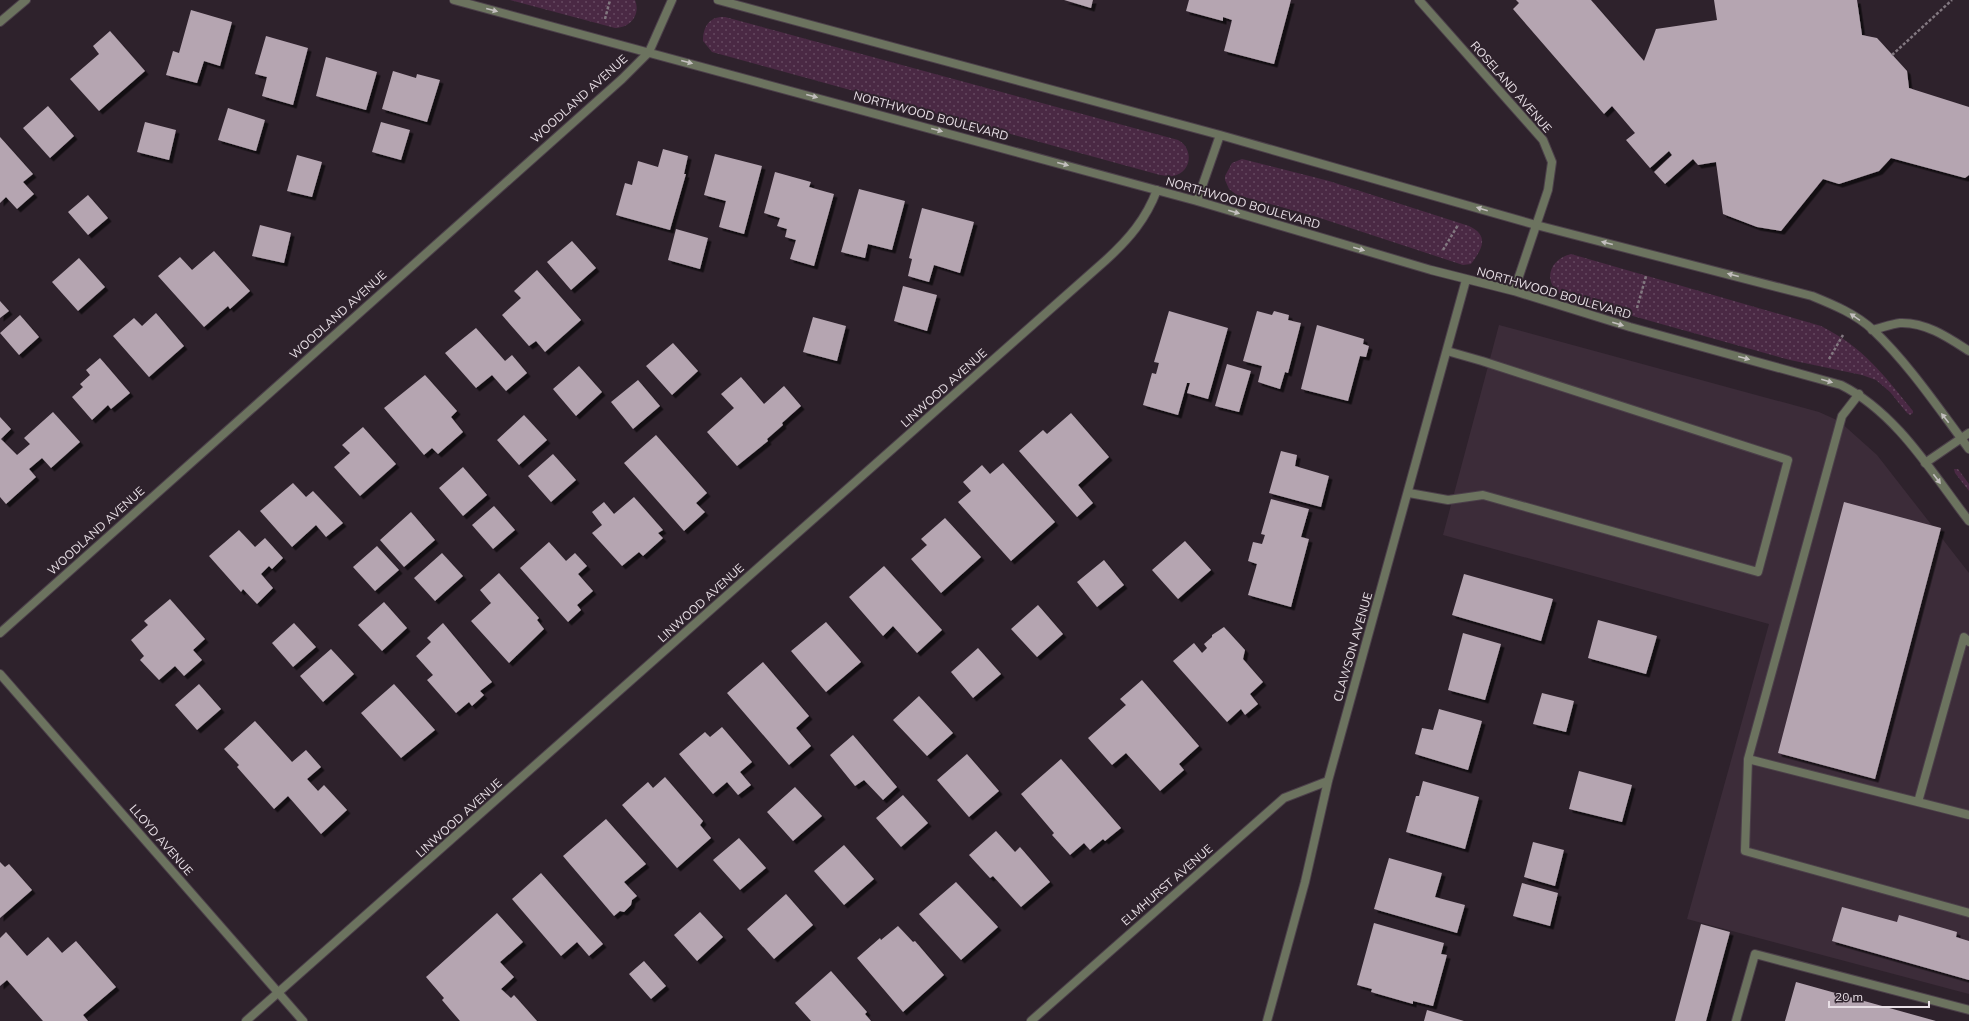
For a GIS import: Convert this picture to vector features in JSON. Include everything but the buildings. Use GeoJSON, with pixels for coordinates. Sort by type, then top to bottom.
{"type":"FeatureCollection","features":[{"type":"Feature","properties":{"kind":"street"},"geometry":{"type":"LineString","coordinates":[[0,22],[26,0]]}},
{"type":"Feature","properties":{"kind":"street","name":"NORTHWOOD BOULEVARD"},"geometry":{"type":"LineString","coordinates":[[454,0],[1197,201],[1466,280],[1514,291],[1630,327],[1835,383],[1859,394],[1896,426],[1969,521]]}},
{"type":"Feature","properties":{"kind":"street","name":"WOODLAND AVENUE"},"geometry":{"type":"LineString","coordinates":[[0,632],[622,79],[649,52],[672,0]]}},
{"type":"Feature","properties":{"kind":"street"},"geometry":{"type":"LineString","coordinates":[[718,0],[1220,135],[1536,225],[1812,296],[1838,306],[1872,330],[1903,364],[1969,448]]}},
{"type":"Feature","properties":{"kind":"street","name":"ROSELAND AVENUE"},"geometry":{"type":"LineString","coordinates":[[1419,0],[1543,140],[1552,162],[1548,190],[1514,291]]}},
{"type":"Feature","properties":{"kind":"street"},"geometry":{"type":"LineString","coordinates":[[1197,201],[1220,135]]}},
{"type":"Feature","properties":{"kind":"street","name":"LINWOOD AVENUE"},"geometry":{"type":"LineString","coordinates":[[246,1021],[1128,240],[1142,221],[1157,190]]}},
{"type":"Feature","properties":{"kind":"street","name":"CLAWSON AVENUE"},"geometry":{"type":"LineString","coordinates":[[1267,1021],[1305,882],[1328,781],[1409,493],[1466,280]]}},
{"type":"Feature","properties":{"kind":"street"},"geometry":{"type":"LineString","coordinates":[[1872,330],[1901,323],[1930,328],[1945,335],[1969,351]]}},
{"type":"Feature","properties":{"kind":"street"},"geometry":{"type":"LineString","coordinates":[[1409,493],[1448,500],[1483,495],[1758,572],[1788,460],[1482,361],[1447,352]]}},
{"type":"Feature","properties":{"kind":"street"},"geometry":{"type":"LineString","coordinates":[[1859,394],[1842,416],[1748,759],[1745,851],[1969,913]]}},
{"type":"Feature","properties":{"kind":"street"},"geometry":{"type":"LineString","coordinates":[[1925,463],[1969,433]]}},
{"type":"Feature","properties":{"kind":"street"},"geometry":{"type":"LineString","coordinates":[[1918,802],[1964,637],[1969,642]]}},
{"type":"Feature","properties":{"kind":"street","name":"LLOYD AVENUE"},"geometry":{"type":"LineString","coordinates":[[0,674],[303,1021]]}},
{"type":"Feature","properties":{"kind":"street"},"geometry":{"type":"LineString","coordinates":[[1748,759],[1969,814]]}},
{"type":"Feature","properties":{"kind":"street","name":"ELMHURST AVENUE"},"geometry":{"type":"LineString","coordinates":[[1031,1021],[1284,798],[1328,781]]}},
{"type":"Feature","properties":{"kind":"street"},"geometry":{"type":"LineString","coordinates":[[1736,1021],[1754,954],[1969,1010]]}},
{"type":"Feature","properties":{"kind":"path"},"geometry":{"type":"LineString","coordinates":[[603,25],[610,0]]}},
{"type":"Feature","properties":{"kind":"path"},"geometry":{"type":"LineString","coordinates":[[1892,54],[1952,0]]}},
{"type":"Feature","properties":{"kind":"path"},"geometry":{"type":"LineString","coordinates":[[1442,252],[1459,223]]}},
{"type":"Feature","properties":{"kind":"path"},"geometry":{"type":"LineString","coordinates":[[1636,310],[1646,275]]}},
{"type":"Feature","properties":{"kind":"path"},"geometry":{"type":"LineString","coordinates":[[1826,364],[1843,335]]}},
{"type":"Feature","properties":{"kind":"shaded area"},"geometry":{"type":"Polygon","coordinates":[[[510,0],[635,0],[637,11],[630,23],[625,26],[615,28],[510,0]]]}},
{"type":"Feature","properties":{"kind":"shaded area"},"geometry":{"type":"Polygon","coordinates":[[[719,17],[725,17],[1178,140],[1187,149],[1189,160],[1184,170],[1179,174],[1171,176],[1160,175],[712,52],[703,41],[704,31],[711,20],[719,17]]]}},
{"type":"Feature","properties":{"kind":"shaded area"},"geometry":{"type":"Polygon","coordinates":[[[1242,159],[1329,181],[1469,226],[1480,234],[1482,238],[1481,248],[1471,264],[1463,265],[1317,217],[1237,195],[1229,189],[1225,176],[1232,163],[1242,159]]]}},
{"type":"Feature","properties":{"kind":"shaded area"},"geometry":{"type":"Polygon","coordinates":[[[1571,254],[1821,326],[1849,343],[1872,363],[1892,385],[1913,413],[1910,415],[1907,413],[1890,392],[1876,380],[1862,375],[1790,360],[1565,297],[1553,286],[1550,280],[1550,273],[1552,267],[1557,262],[1563,257],[1571,254]]]}},
{"type":"Feature","properties":{"kind":"shaded area"},"geometry":{"type":"Polygon","coordinates":[[[1499,325],[1819,412],[1839,421],[1877,455],[1969,573],[1969,994],[1687,919],[1769,624],[1443,535],[1499,325]]]}},
{"type":"Feature","properties":{"kind":"shaded area"},"geometry":{"type":"Polygon","coordinates":[[[1954,469],[1958,469],[1969,484],[1969,491],[1955,473],[1954,469]]]}}]}
